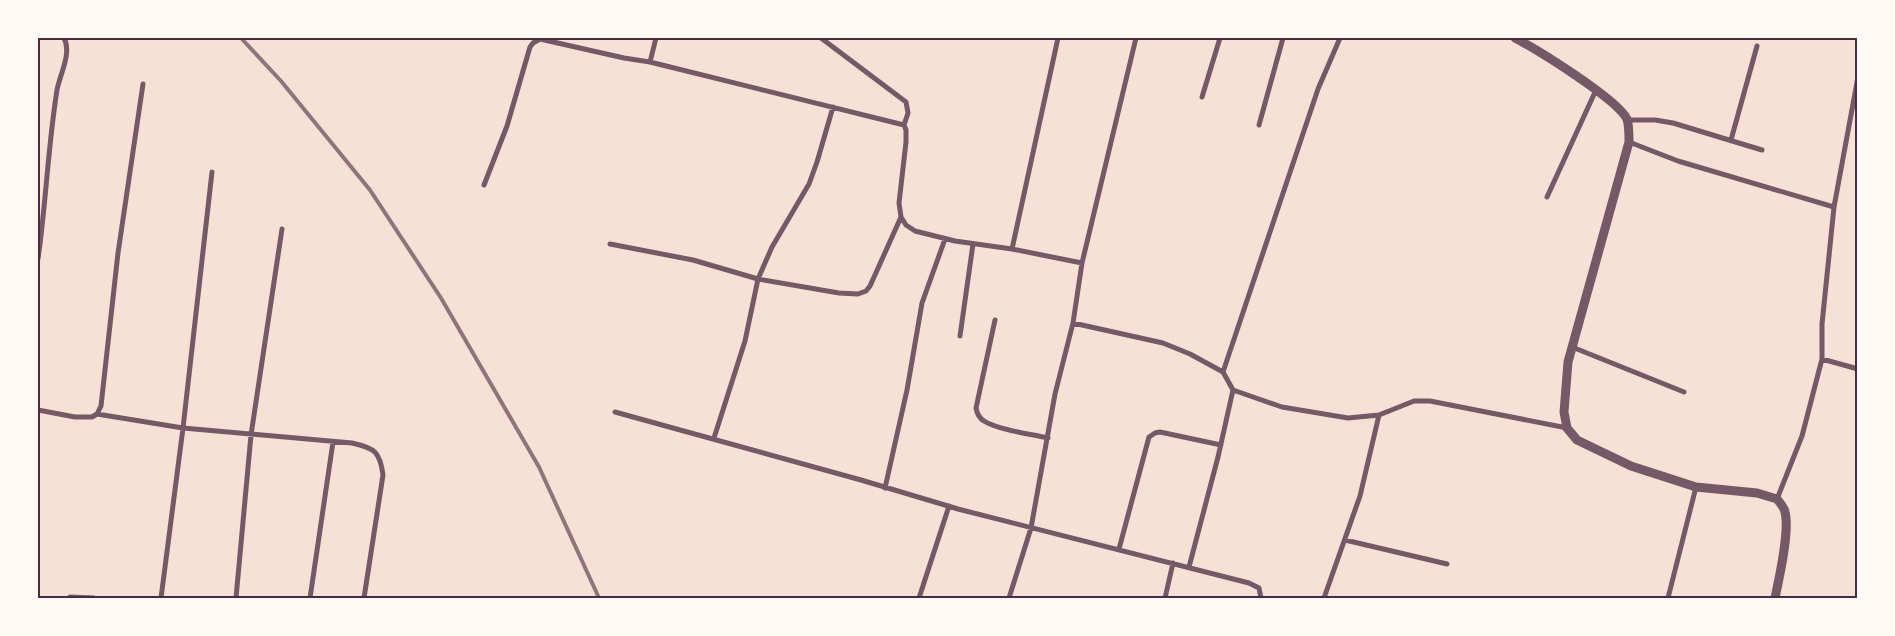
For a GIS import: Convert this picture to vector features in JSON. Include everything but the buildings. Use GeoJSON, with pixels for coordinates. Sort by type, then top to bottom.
{"type":"FeatureCollection","features":[{"type":"Feature","properties":{"kind":"street"},"geometry":{"type":"LineString","coordinates":[[38,259],[53,116],[67,50],[64,38]]}},
{"type":"Feature","properties":{"kind":"street"},"geometry":{"type":"LineString","coordinates":[[650,62],[656,38]]}},
{"type":"Feature","properties":{"kind":"street"},"geometry":{"type":"LineString","coordinates":[[822,38],[906,102],[908,113],[904,125],[906,130],[899,203],[901,217],[906,225],[915,231],[946,239],[1012,249],[1082,263]]}},
{"type":"Feature","properties":{"kind":"street"},"geometry":{"type":"LineString","coordinates":[[1012,249],[1058,38]]}},
{"type":"Feature","properties":{"kind":"street"},"geometry":{"type":"LineString","coordinates":[[1009,598],[1031,528],[1055,394],[1073,323],[1082,263],[1136,38]]}},
{"type":"Feature","properties":{"kind":"street"},"geometry":{"type":"LineString","coordinates":[[1202,97],[1220,38]]}},
{"type":"Feature","properties":{"kind":"street"},"geometry":{"type":"LineString","coordinates":[[1259,125],[1283,38]]}},
{"type":"Feature","properties":{"kind":"street"},"geometry":{"type":"LineString","coordinates":[[1223,372],[1318,89],[1340,38]]}},
{"type":"Feature","properties":{"kind":"street"},"geometry":{"type":"LineString","coordinates":[[1515,38],[1531,46],[1614,102],[1627,120],[1629,142],[1568,362],[1564,397],[1567,428],[1577,440],[1631,466],[1696,487],[1757,493],[1777,499],[1785,512],[1786,523],[1782,566],[1775,598]]}},
{"type":"Feature","properties":{"kind":"street"},"geometry":{"type":"LineString","coordinates":[[484,185],[506,126],[530,47],[536,39],[544,39],[624,58],[650,62],[904,125]]}},
{"type":"Feature","properties":{"kind":"street"},"geometry":{"type":"LineString","coordinates":[[1731,140],[1757,46]]}},
{"type":"Feature","properties":{"kind":"street"},"geometry":{"type":"LineString","coordinates":[[1777,499],[1802,436],[1822,359],[1822,324],[1834,207],[1858,77]]}},
{"type":"Feature","properties":{"kind":"street"},"geometry":{"type":"LineString","coordinates":[[38,410],[75,417],[92,417],[97,414],[101,406],[118,253],[143,84]]}},
{"type":"Feature","properties":{"kind":"street"},"geometry":{"type":"LineString","coordinates":[[1548,197],[1596,90]]}},
{"type":"Feature","properties":{"kind":"street"},"geometry":{"type":"LineString","coordinates":[[714,438],[745,340],[758,279],[772,247],[808,184],[817,162],[833,107]]}},
{"type":"Feature","properties":{"kind":"street"},"geometry":{"type":"LineString","coordinates":[[1627,120],[1655,120],[1673,123],[1762,150]]}},
{"type":"Feature","properties":{"kind":"street"},"geometry":{"type":"LineString","coordinates":[[1629,142],[1678,161],[1834,207]]}},
{"type":"Feature","properties":{"kind":"street"},"geometry":{"type":"LineString","coordinates":[[161,598],[183,428],[212,172]]}},
{"type":"Feature","properties":{"kind":"street"},"geometry":{"type":"LineString","coordinates":[[610,244],[693,260],[758,279],[840,293],[858,294],[866,291],[870,286],[901,217]]}},
{"type":"Feature","properties":{"kind":"street"},"geometry":{"type":"LineString","coordinates":[[236,598],[251,435],[282,229]]}},
{"type":"Feature","properties":{"kind":"street"},"geometry":{"type":"LineString","coordinates":[[885,488],[908,390],[922,303],[946,239]]}},
{"type":"Feature","properties":{"kind":"street"},"geometry":{"type":"LineString","coordinates":[[960,336],[973,244]]}},
{"type":"Feature","properties":{"kind":"street"},"geometry":{"type":"LineString","coordinates":[[995,320],[976,408],[978,415],[984,421],[994,425],[1048,438]]}},
{"type":"Feature","properties":{"kind":"street"},"geometry":{"type":"LineString","coordinates":[[1073,323],[1162,343],[1190,354],[1223,372],[1233,390],[1282,407],[1348,418],[1379,415],[1414,401],[1430,401],[1567,428]]}},
{"type":"Feature","properties":{"kind":"street"},"geometry":{"type":"LineString","coordinates":[[1572,347],[1684,392]]}},
{"type":"Feature","properties":{"kind":"street"},"geometry":{"type":"LineString","coordinates":[[1822,359],[1858,369]]}},
{"type":"Feature","properties":{"kind":"street"},"geometry":{"type":"LineString","coordinates":[[1189,567],[1233,390]]}},
{"type":"Feature","properties":{"kind":"street"},"geometry":{"type":"LineString","coordinates":[[615,412],[714,438],[949,506],[1249,583],[1258,588],[1261,598]]}},
{"type":"Feature","properties":{"kind":"street"},"geometry":{"type":"LineString","coordinates":[[97,414],[183,428],[366,446],[376,452],[381,461],[383,475],[364,598]]}},
{"type":"Feature","properties":{"kind":"street"},"geometry":{"type":"LineString","coordinates":[[1324,598],[1365,477],[1379,415]]}},
{"type":"Feature","properties":{"kind":"street"},"geometry":{"type":"LineString","coordinates":[[1119,549],[1149,437],[1160,432],[1220,445]]}},
{"type":"Feature","properties":{"kind":"street"},"geometry":{"type":"LineString","coordinates":[[310,598],[332,442]]}},
{"type":"Feature","properties":{"kind":"street"},"geometry":{"type":"LineString","coordinates":[[1668,598],[1696,487]]}},
{"type":"Feature","properties":{"kind":"street"},"geometry":{"type":"LineString","coordinates":[[919,598],[949,506]]}},
{"type":"Feature","properties":{"kind":"street"},"geometry":{"type":"LineString","coordinates":[[1345,540],[1448,564]]}},
{"type":"Feature","properties":{"kind":"street"},"geometry":{"type":"LineString","coordinates":[[1165,598],[1173,563]]}},
{"type":"Feature","properties":{"kind":"street"},"geometry":{"type":"LineString","coordinates":[[70,597],[94,598]]}},
{"type":"Feature","properties":{"kind":"railway"},"geometry":{"type":"LineString","coordinates":[[241,38],[281,81],[370,190],[441,298],[539,467],[599,598]]}}]}
